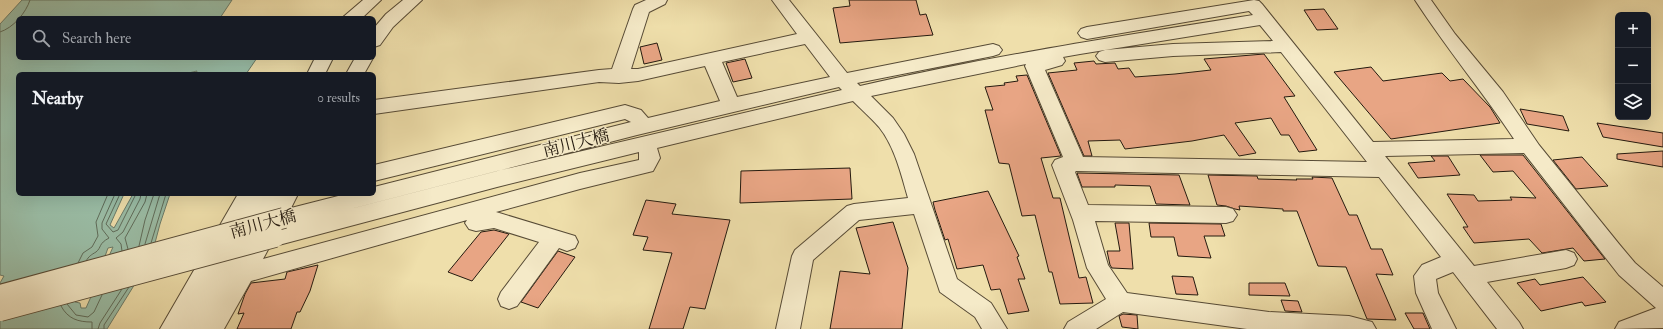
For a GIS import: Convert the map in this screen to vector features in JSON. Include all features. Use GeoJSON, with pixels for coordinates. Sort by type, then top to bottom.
{"type":"FeatureCollection","features":[{"type":"Feature","properties":{"kind":"street"},"geometry":{"type":"LineString","coordinates":[[353,16],[373,0]]}},
{"type":"Feature","properties":{"kind":"street"},"geometry":{"type":"LineString","coordinates":[[376,38],[381,29],[398,12],[414,0]]}},
{"type":"Feature","properties":{"kind":"street"},"geometry":{"type":"LineString","coordinates":[[619,76],[641,9],[659,0]]}},
{"type":"Feature","properties":{"kind":"street"},"geometry":{"type":"LineString","coordinates":[[1423,0],[1449,38],[1496,97],[1530,146],[1627,269],[1663,301]]}},
{"type":"Feature","properties":{"kind":"street"},"geometry":{"type":"LineString","coordinates":[[778,1],[850,86],[886,123],[897,139],[948,285],[983,310],[995,329]]}},
{"type":"Feature","properties":{"kind":"street"},"geometry":{"type":"LineString","coordinates":[[1255,8],[1511,329]]}},
{"type":"Feature","properties":{"kind":"street"},"geometry":{"type":"LineString","coordinates":[[280,228],[468,187],[644,135],[732,106],[850,86],[1031,62],[1065,59],[1081,53],[1255,8]]}},
{"type":"Feature","properties":{"kind":"street"},"geometry":{"type":"LineString","coordinates":[[644,135],[1046,40],[1255,8]]}},
{"type":"Feature","properties":{"kind":"street"},"geometry":{"type":"LineString","coordinates":[[376,107],[599,76],[638,75],[809,37]]}},
{"type":"Feature","properties":{"kind":"street"},"geometry":{"type":"LineString","coordinates":[[1081,53],[1285,46]]}},
{"type":"Feature","properties":{"kind":"street"},"geometry":{"type":"LineString","coordinates":[[711,58],[732,106]]}},
{"type":"Feature","properties":{"kind":"street"},"geometry":{"type":"LineString","coordinates":[[317,72],[323,60]]}},
{"type":"Feature","properties":{"kind":"street"},"geometry":{"type":"LineString","coordinates":[[356,72],[363,60]]}},
{"type":"Feature","properties":{"kind":"street"},"geometry":{"type":"LineString","coordinates":[[1031,62],[1076,164]]}},
{"type":"Feature","properties":{"kind":"street"},"geometry":{"type":"LineString","coordinates":[[376,173],[625,112],[633,112],[638,115],[650,158],[646,166],[580,181],[473,223]]}},
{"type":"Feature","properties":{"kind":"street"},"geometry":{"type":"LineString","coordinates":[[1367,149],[1530,146]]}},
{"type":"Feature","properties":{"kind":"street"},"geometry":{"type":"LineString","coordinates":[[1120,302],[1098,268],[1082,213],[1062,165],[1076,164],[1385,170]]}},
{"type":"Feature","properties":{"kind":"street"},"geometry":{"type":"LineString","coordinates":[[172,329],[248,196]]}},
{"type":"Feature","properties":{"kind":"street"},"geometry":{"type":"LineString","coordinates":[[189,329],[225,277],[267,196]]}},
{"type":"Feature","properties":{"kind":"street"},"geometry":{"type":"LineString","coordinates":[[211,329],[232,296],[287,196]]}},
{"type":"Feature","properties":{"kind":"street"},"geometry":{"type":"LineString","coordinates":[[788,329],[803,256],[854,212],[920,205]]}},
{"type":"Feature","properties":{"kind":"street"},"geometry":{"type":"LineString","coordinates":[[1082,213],[1226,215]]}},
{"type":"Feature","properties":{"kind":"street"},"geometry":{"type":"LineString","coordinates":[[243,274],[473,223],[494,220],[560,240],[508,298]]}},
{"type":"Feature","properties":{"kind":"street","name":"南川大橋"},"geometry":{"type":"LineString","coordinates":[[0,294],[280,228]]}},
{"type":"Feature","properties":{"kind":"street","name":"南川大橋"},"geometry":{"type":"LineString","coordinates":[[0,311],[280,228]]}},
{"type":"Feature","properties":{"kind":"street"},"geometry":{"type":"LineString","coordinates":[[1444,329],[1427,293],[1425,276],[1430,271],[1566,259]]}},
{"type":"Feature","properties":{"kind":"street"},"geometry":{"type":"LineString","coordinates":[[1076,329],[1120,302],[1232,323],[1268,322],[1349,326],[1364,329]]}},
{"type":"Feature","properties":{"kind":"street"},"geometry":{"type":"LineString","coordinates":[[1626,329],[1653,318],[1663,318]]}},
{"type":"Feature","properties":{"kind":"water"},"geometry":{"type":"Polygon","coordinates":[[[22,0],[232,0],[221,16],[16,16],[16,60],[256,60],[247,72],[16,72],[16,196],[123,196],[110,225],[114,228],[132,196],[169,196],[151,258],[107,329],[0,329],[0,283],[4,276],[0,275],[0,24],[22,0]],[[113,247],[108,248],[104,259],[95,262],[75,302],[80,303],[81,308],[86,308],[113,247]]]}},
{"type":"Feature","properties":{"kind":"building"},"geometry":{"type":"Polygon","coordinates":[[[849,0],[916,0],[920,15],[926,14],[933,35],[840,43],[833,8],[850,6],[849,0]]]}},
{"type":"Feature","properties":{"kind":"building"},"geometry":{"type":"Polygon","coordinates":[[[1324,9],[1338,29],[1317,30],[1304,10],[1324,9]]]}},
{"type":"Feature","properties":{"kind":"building"},"geometry":{"type":"Polygon","coordinates":[[[657,43],[662,60],[644,64],[640,47],[657,43]]]}},
{"type":"Feature","properties":{"kind":"building"},"geometry":{"type":"Polygon","coordinates":[[[1264,54],[1295,96],[1284,97],[1317,150],[1299,152],[1289,135],[1281,135],[1271,118],[1235,123],[1256,153],[1239,156],[1224,135],[1192,141],[1125,149],[1120,140],[1088,141],[1092,156],[1084,156],[1048,73],[1077,70],[1074,63],[1094,61],[1096,64],[1115,63],[1118,69],[1129,68],[1135,77],[1175,74],[1211,70],[1204,59],[1264,54]]]}},
{"type":"Feature","properties":{"kind":"building"},"geometry":{"type":"Polygon","coordinates":[[[745,59],[752,78],[733,82],[726,63],[745,59]]]}},
{"type":"Feature","properties":{"kind":"building"},"geometry":{"type":"Polygon","coordinates":[[[1371,67],[1383,81],[1442,73],[1450,81],[1463,79],[1490,107],[1500,123],[1391,139],[1334,72],[1371,67]]]}},
{"type":"Feature","properties":{"kind":"building"},"geometry":{"type":"Polygon","coordinates":[[[1027,75],[1061,156],[1041,158],[1053,198],[1060,198],[1079,278],[1086,277],[1093,303],[1060,304],[1052,272],[1049,272],[1035,215],[1022,216],[1009,164],[999,163],[985,110],[993,110],[985,87],[1005,85],[1004,83],[1018,81],[1016,76],[1027,75]]]}},
{"type":"Feature","properties":{"kind":"building"},"geometry":{"type":"Polygon","coordinates":[[[1520,109],[1563,116],[1569,131],[1527,124],[1520,109]]]}},
{"type":"Feature","properties":{"kind":"building"},"geometry":{"type":"Polygon","coordinates":[[[1597,123],[1663,133],[1663,147],[1603,137],[1597,123]]]}},
{"type":"Feature","properties":{"kind":"building"},"geometry":{"type":"Polygon","coordinates":[[[1663,151],[1663,167],[1617,159],[1617,154],[1663,151]]]}},
{"type":"Feature","properties":{"kind":"building"},"geometry":{"type":"Polygon","coordinates":[[[1480,155],[1523,155],[1605,259],[1584,261],[1573,248],[1542,253],[1529,239],[1474,243],[1463,227],[1468,227],[1447,194],[1474,195],[1478,201],[1512,200],[1510,197],[1536,198],[1513,171],[1493,172],[1480,155]]]}},
{"type":"Feature","properties":{"kind":"building"},"geometry":{"type":"Polygon","coordinates":[[[1431,156],[1448,156],[1460,175],[1418,178],[1408,163],[1435,161],[1431,156]]]}},
{"type":"Feature","properties":{"kind":"building"},"geometry":{"type":"Polygon","coordinates":[[[1582,157],[1608,186],[1576,189],[1553,160],[1582,157]]]}},
{"type":"Feature","properties":{"kind":"building"},"geometry":{"type":"Polygon","coordinates":[[[850,168],[852,199],[740,203],[741,171],[850,168]]]}},
{"type":"Feature","properties":{"kind":"building"},"geometry":{"type":"Polygon","coordinates":[[[1077,173],[1179,175],[1190,205],[1156,204],[1150,186],[1115,185],[1115,187],[1082,187],[1077,173]]]}},
{"type":"Feature","properties":{"kind":"building"},"geometry":{"type":"Polygon","coordinates":[[[1208,175],[1257,176],[1258,179],[1297,180],[1296,179],[1313,179],[1312,177],[1332,178],[1349,215],[1357,215],[1371,249],[1382,249],[1393,275],[1376,274],[1396,320],[1367,319],[1346,267],[1318,266],[1297,211],[1283,211],[1283,209],[1239,206],[1240,210],[1217,205],[1208,175]]]}},
{"type":"Feature","properties":{"kind":"building"},"geometry":{"type":"Polygon","coordinates":[[[988,191],[1019,256],[1017,257],[1025,279],[1018,279],[1029,311],[1008,314],[1000,289],[991,290],[983,265],[957,269],[948,239],[945,240],[933,202],[988,191]]]}},
{"type":"Feature","properties":{"kind":"building"},"geometry":{"type":"Polygon","coordinates":[[[646,200],[676,204],[672,214],[730,220],[705,309],[690,307],[683,329],[649,329],[672,253],[643,250],[648,237],[633,235],[646,200]]]}},
{"type":"Feature","properties":{"kind":"building"},"geometry":{"type":"Polygon","coordinates":[[[893,222],[908,268],[902,329],[830,329],[840,271],[870,274],[856,228],[893,222]]]}},
{"type":"Feature","properties":{"kind":"building"},"geometry":{"type":"Polygon","coordinates":[[[1115,223],[1129,223],[1133,269],[1112,268],[1110,265],[1107,251],[1120,251],[1115,223]]]}},
{"type":"Feature","properties":{"kind":"building"},"geometry":{"type":"Polygon","coordinates":[[[1149,223],[1221,224],[1225,236],[1204,236],[1211,258],[1178,256],[1174,237],[1151,237],[1149,223]]]}},
{"type":"Feature","properties":{"kind":"building"},"geometry":{"type":"Polygon","coordinates":[[[494,230],[509,234],[472,281],[448,272],[481,232],[494,230]]]}},
{"type":"Feature","properties":{"kind":"building"},"geometry":{"type":"Polygon","coordinates":[[[558,251],[575,257],[538,308],[521,302],[558,251]]]}},
{"type":"Feature","properties":{"kind":"building"},"geometry":{"type":"Polygon","coordinates":[[[318,265],[310,291],[300,312],[297,312],[291,329],[237,329],[244,313],[238,314],[245,294],[251,283],[285,279],[287,272],[318,265]]]}},
{"type":"Feature","properties":{"kind":"building"},"geometry":{"type":"Polygon","coordinates":[[[1172,276],[1193,277],[1198,295],[1176,294],[1172,276]]]}},
{"type":"Feature","properties":{"kind":"building"},"geometry":{"type":"Polygon","coordinates":[[[1583,277],[1606,302],[1585,306],[1582,302],[1541,311],[1517,283],[1535,279],[1540,285],[1583,277]]]}},
{"type":"Feature","properties":{"kind":"building"},"geometry":{"type":"Polygon","coordinates":[[[1249,283],[1285,283],[1290,296],[1249,295],[1249,283]]]}},
{"type":"Feature","properties":{"kind":"building"},"geometry":{"type":"Polygon","coordinates":[[[1281,300],[1298,301],[1302,312],[1285,311],[1281,300]]]}},
{"type":"Feature","properties":{"kind":"building"},"geometry":{"type":"Polygon","coordinates":[[[1405,313],[1423,313],[1430,329],[1414,329],[1405,313]]]}},
{"type":"Feature","properties":{"kind":"building"},"geometry":{"type":"Polygon","coordinates":[[[1123,314],[1137,315],[1138,329],[1122,327],[1119,316],[1123,314]]]}}]}
